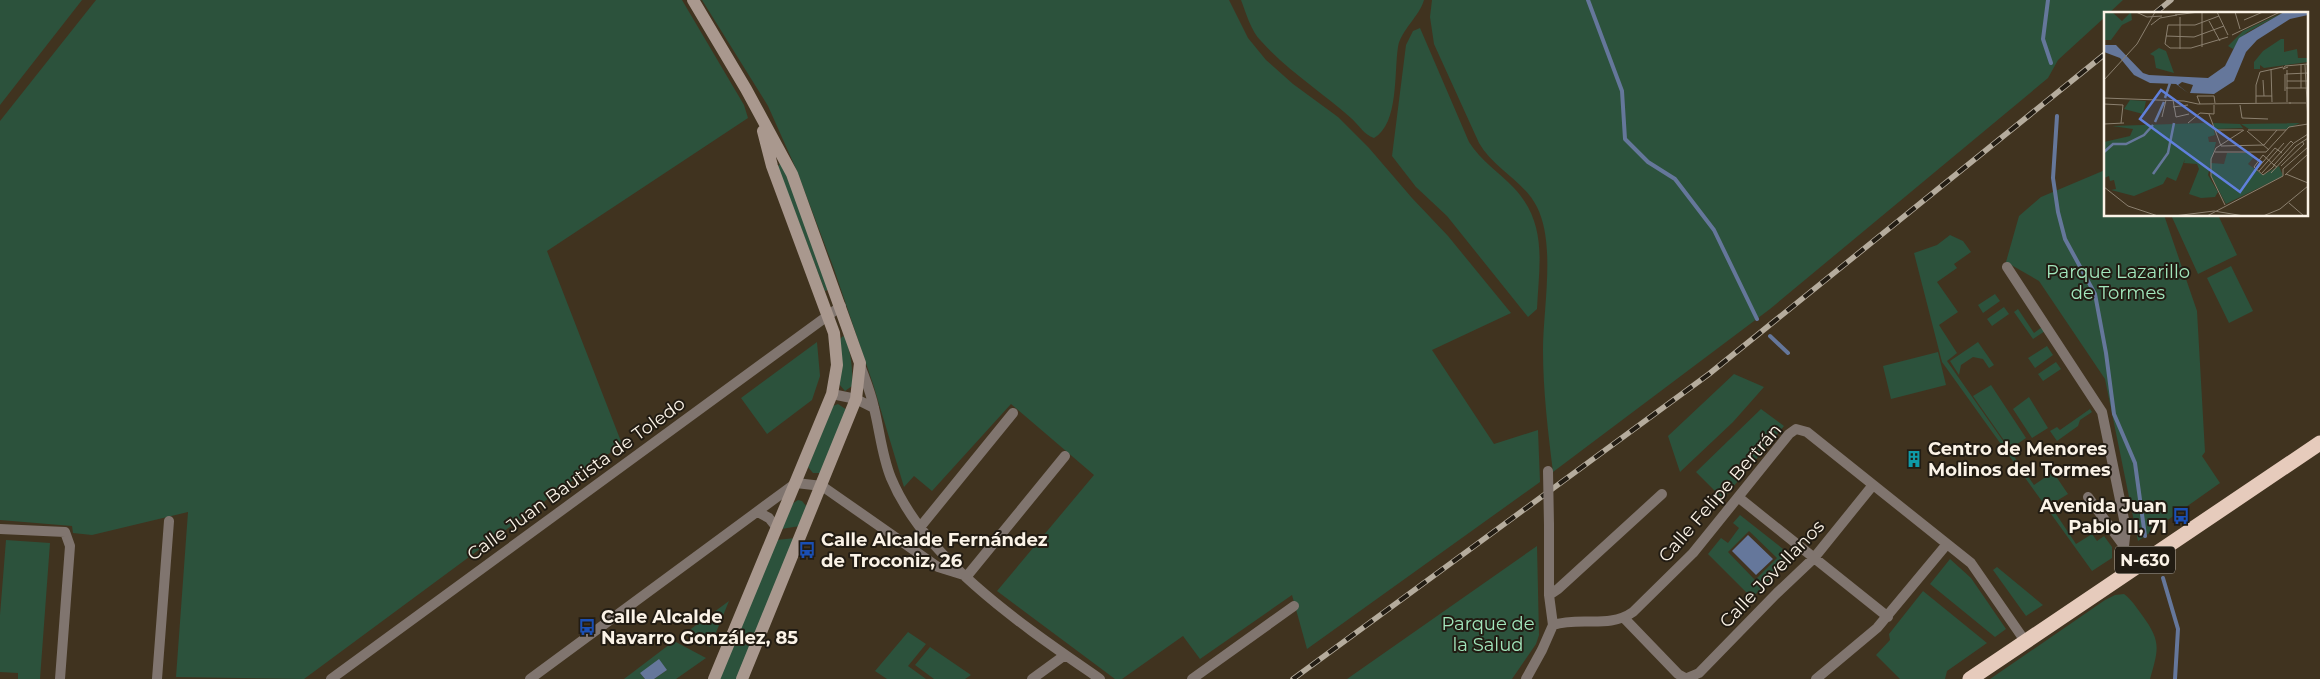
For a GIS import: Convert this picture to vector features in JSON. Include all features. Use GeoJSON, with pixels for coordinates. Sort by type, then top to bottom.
{"type":"FeatureCollection","features":[{"type":"Feature","properties":{"kind":"highway","name":"N-630"},"geometry":{"type":"LineString","coordinates":[[1970,679],[2320,443]]}},
{"type":"Feature","properties":{"kind":"main road"},"geometry":{"type":"LineString","coordinates":[[693,0],[792,174],[841,306],[860,364],[856,399],[742,679]]}},
{"type":"Feature","properties":{"kind":"main road"},"geometry":{"type":"LineString","coordinates":[[714,679],[796,483],[837,377],[834,333],[772,166],[759,114]]}},
{"type":"Feature","properties":{"kind":"street"},"geometry":{"type":"LineString","coordinates":[[2007,267],[2102,412],[2126,529],[2124,546],[2127,572]]}},
{"type":"Feature","properties":{"kind":"street","name":"Calle Juan Bautista de Toledo"},"geometry":{"type":"LineString","coordinates":[[331,679],[827,314],[841,306]]}},
{"type":"Feature","properties":{"kind":"street"},"geometry":{"type":"LineString","coordinates":[[860,364],[874,408],[884,458],[891,479],[902,500],[921,526],[966,576],[1011,616],[1100,679]]}},
{"type":"Feature","properties":{"kind":"street"},"geometry":{"type":"LineString","coordinates":[[832,394],[868,403],[874,408]]}},
{"type":"Feature","properties":{"kind":"street"},"geometry":{"type":"LineString","coordinates":[[921,526],[1014,413]]}},
{"type":"Feature","properties":{"kind":"street","name":"Calle Felipe Bertrán"},"geometry":{"type":"LineString","coordinates":[[1624,618],[1633,612],[1693,553],[1789,434],[1796,429],[1806,432],[1873,486]]}},
{"type":"Feature","properties":{"kind":"street"},"geometry":{"type":"LineString","coordinates":[[966,576],[1065,456]]}},
{"type":"Feature","properties":{"kind":"street"},"geometry":{"type":"LineString","coordinates":[[1526,679],[1553,625],[1549,595],[1548,471]]}},
{"type":"Feature","properties":{"kind":"street"},"geometry":{"type":"LineString","coordinates":[[530,679],[796,483],[822,486],[938,567],[966,576]]}},
{"type":"Feature","properties":{"kind":"street"},"geometry":{"type":"LineString","coordinates":[[1873,486],[1976,569],[2026,641]]}},
{"type":"Feature","properties":{"kind":"street","name":"Calle Jovellanos"},"geometry":{"type":"LineString","coordinates":[[1687,678],[1700,673],[1777,593],[1814,558],[1873,486]]}},
{"type":"Feature","properties":{"kind":"street"},"geometry":{"type":"LineString","coordinates":[[1549,595],[1558,589],[1662,494]]}},
{"type":"Feature","properties":{"kind":"street"},"geometry":{"type":"LineString","coordinates":[[1738,497],[1888,616]]}},
{"type":"Feature","properties":{"kind":"street"},"geometry":{"type":"LineString","coordinates":[[2088,497],[2124,546]]}},
{"type":"Feature","properties":{"kind":"street"},"geometry":{"type":"LineString","coordinates":[[758,512],[769,518],[777,528]]}},
{"type":"Feature","properties":{"kind":"street"},"geometry":{"type":"LineString","coordinates":[[157,679],[169,521]]}},
{"type":"Feature","properties":{"kind":"street"},"geometry":{"type":"LineString","coordinates":[[0,529],[65,532],[70,546],[60,679]]}},
{"type":"Feature","properties":{"kind":"street"},"geometry":{"type":"LineString","coordinates":[[1816,679],[1870,634],[1888,616],[1947,544]]}},
{"type":"Feature","properties":{"kind":"street"},"geometry":{"type":"LineString","coordinates":[[1192,679],[1294,606]]}},
{"type":"Feature","properties":{"kind":"street"},"geometry":{"type":"LineString","coordinates":[[1553,625],[1562,622],[1607,622],[1624,618],[1678,674],[1687,678]]}},
{"type":"Feature","properties":{"kind":"street"},"geometry":{"type":"LineString","coordinates":[[1032,679],[1065,655]]}},
{"type":"Feature","properties":{"kind":"green space"},"geometry":{"type":"Polygon","coordinates":[[[0,0],[82,0],[0,105],[0,0]]]}},
{"type":"Feature","properties":{"kind":"green space"},"geometry":{"type":"Polygon","coordinates":[[[96,0],[682,0],[744,105],[748,118],[547,251],[622,444],[304,679],[176,677],[188,512],[92,535],[73,533],[72,526],[0,520],[0,121],[96,0]]]}},
{"type":"Feature","properties":{"kind":"green space"},"geometry":{"type":"Polygon","coordinates":[[[702,0],[1229,0],[1248,38],[1266,60],[1293,84],[1338,117],[1369,148],[1448,236],[1511,313],[1432,350],[1494,444],[1538,430],[1540,482],[1307,649],[1292,595],[1200,659],[1183,636],[1122,679],[1115,679],[997,591],[1094,475],[1011,404],[932,491],[914,476],[904,487],[873,384],[834,269],[797,171],[768,106],[702,0]]]}},
{"type":"Feature","properties":{"kind":"green space"},"geometry":{"type":"Polygon","coordinates":[[[1241,0],[1424,0],[1406,29],[1398,47],[1392,110],[1382,131],[1374,138],[1367,135],[1340,108],[1271,52],[1254,32],[1241,0]]]}},
{"type":"Feature","properties":{"kind":"green space"},"geometry":{"type":"Polygon","coordinates":[[[1432,0],[2123,0],[2110,12],[2104,12],[2104,18],[2058,60],[2048,78],[1770,309],[1553,472],[1543,365],[1547,258],[1543,222],[1537,207],[1524,189],[1492,160],[1479,143],[1434,44],[1430,17],[1432,0]]]}},
{"type":"Feature","properties":{"kind":"green space"},"geometry":{"type":"Polygon","coordinates":[[[1420,28],[1469,142],[1485,161],[1514,188],[1525,202],[1532,216],[1537,231],[1540,261],[1537,309],[1528,317],[1447,216],[1416,187],[1392,156],[1406,45],[1413,31],[1420,28]]]}},
{"type":"Feature","properties":{"kind":"green space"},"geometry":{"type":"Polygon","coordinates":[[[780,163],[783,166],[830,289],[825,291],[778,167],[780,163]]]}},
{"type":"Feature","properties":{"kind":"green space","name":"Parque Lazarillo de Tormes"},"geometry":{"type":"Polygon","coordinates":[[[2104,170],[2104,216],[2164,216],[2197,311],[2205,452],[2202,456],[2220,483],[2138,541],[2105,379],[2039,281],[2006,262],[2019,216],[2041,197],[2104,170]]]}},
{"type":"Feature","properties":{"kind":"green space"},"geometry":{"type":"Polygon","coordinates":[[[2171,216],[2218,216],[2237,255],[2198,274],[2171,216]]]}},
{"type":"Feature","properties":{"kind":"green space"},"geometry":{"type":"Polygon","coordinates":[[[1950,235],[1963,241],[1971,252],[1954,264],[1957,268],[1937,282],[1958,312],[1939,325],[1957,353],[1947,361],[2034,485],[2053,472],[2068,494],[2050,505],[2076,544],[2092,534],[2097,541],[2104,536],[2112,547],[2112,558],[2092,571],[1942,362],[1914,253],[1937,245],[1950,235]]]}},
{"type":"Feature","properties":{"kind":"green space"},"geometry":{"type":"Polygon","coordinates":[[[2231,266],[2253,311],[2229,323],[2207,278],[2231,266]]]}},
{"type":"Feature","properties":{"kind":"green space"},"geometry":{"type":"Polygon","coordinates":[[[1995,294],[2000,301],[1983,313],[1978,305],[1995,294]]]}},
{"type":"Feature","properties":{"kind":"green space"},"geometry":{"type":"Polygon","coordinates":[[[2004,307],[2009,314],[1992,326],[1987,319],[2004,307]]]}},
{"type":"Feature","properties":{"kind":"green space"},"geometry":{"type":"Polygon","coordinates":[[[2018,309],[2034,333],[2042,327],[2045,331],[2033,339],[2014,312],[2018,309]]]}},
{"type":"Feature","properties":{"kind":"green space"},"geometry":{"type":"Polygon","coordinates":[[[843,336],[849,349],[852,373],[852,386],[845,391],[839,384],[839,340],[843,336]]]}},
{"type":"Feature","properties":{"kind":"green space"},"geometry":{"type":"Polygon","coordinates":[[[817,342],[820,376],[812,400],[767,434],[741,398],[817,342]]]}},
{"type":"Feature","properties":{"kind":"green space"},"geometry":{"type":"Polygon","coordinates":[[[1978,342],[1994,365],[1989,368],[1983,359],[1973,357],[1961,365],[1959,375],[1950,361],[1978,342]]]}},
{"type":"Feature","properties":{"kind":"green space"},"geometry":{"type":"Polygon","coordinates":[[[2047,346],[2053,355],[2035,368],[2028,358],[2047,346]]]}},
{"type":"Feature","properties":{"kind":"green space"},"geometry":{"type":"Polygon","coordinates":[[[1938,352],[1946,385],[1891,399],[1883,366],[1938,352]]]}},
{"type":"Feature","properties":{"kind":"green space"},"geometry":{"type":"Polygon","coordinates":[[[2056,362],[2061,369],[2043,381],[2038,374],[2056,362]]]}},
{"type":"Feature","properties":{"kind":"green space"},"geometry":{"type":"Polygon","coordinates":[[[1734,374],[1764,387],[1733,422],[1680,472],[1668,436],[1734,374]]]}},
{"type":"Feature","properties":{"kind":"green space"},"geometry":{"type":"Polygon","coordinates":[[[1991,385],[2026,438],[2010,449],[1973,396],[1991,385]]]}},
{"type":"Feature","properties":{"kind":"green space"},"geometry":{"type":"Polygon","coordinates":[[[2029,397],[2048,428],[2032,438],[2013,409],[2029,397]]]}},
{"type":"Feature","properties":{"kind":"green space"},"geometry":{"type":"Polygon","coordinates":[[[838,404],[847,410],[821,473],[813,473],[808,467],[833,406],[838,404]]]}},
{"type":"Feature","properties":{"kind":"green space"},"geometry":{"type":"Polygon","coordinates":[[[1761,409],[1784,426],[1723,499],[1696,472],[1761,409]]]}},
{"type":"Feature","properties":{"kind":"green space"},"geometry":{"type":"Polygon","coordinates":[[[2090,409],[2092,412],[2080,420],[2078,426],[2057,441],[2050,431],[2057,427],[2060,430],[2090,409]]]}},
{"type":"Feature","properties":{"kind":"green space"},"geometry":{"type":"Polygon","coordinates":[[[798,500],[802,501],[807,507],[800,526],[781,529],[792,504],[798,500]]]}},
{"type":"Feature","properties":{"kind":"green space"},"geometry":{"type":"Polygon","coordinates":[[[1740,515],[1792,556],[1752,598],[1708,554],[1721,538],[1728,543],[1739,528],[1733,523],[1740,515]],[[1749,531],[1728,552],[1755,580],[1777,558],[1749,531]]]}},
{"type":"Feature","properties":{"kind":"green space"},"geometry":{"type":"Polygon","coordinates":[[[796,538],[737,679],[719,679],[776,540],[796,538]]]}},
{"type":"Feature","properties":{"kind":"green space"},"geometry":{"type":"Polygon","coordinates":[[[6,540],[50,543],[40,679],[18,679],[18,673],[0,672],[0,615],[6,540]]]}},
{"type":"Feature","properties":{"kind":"green space","name":"Parque de la Salud"},"geometry":{"type":"Polygon","coordinates":[[[1537,546],[1539,635],[1536,644],[1512,679],[1347,679],[1537,546]]]}},
{"type":"Feature","properties":{"kind":"green space"},"geometry":{"type":"Polygon","coordinates":[[[1950,559],[1971,578],[2006,629],[1995,637],[1930,584],[1950,559]]]}},
{"type":"Feature","properties":{"kind":"green space"},"geometry":{"type":"Polygon","coordinates":[[[1997,567],[2043,605],[2026,616],[1993,570],[1997,567]]]}},
{"type":"Feature","properties":{"kind":"green space"},"geometry":{"type":"Polygon","coordinates":[[[1923,591],[1987,643],[1947,671],[1945,679],[1900,679],[1876,655],[1890,640],[1889,634],[1923,591]]]}},
{"type":"Feature","properties":{"kind":"green space"},"geometry":{"type":"Polygon","coordinates":[[[2124,594],[2132,601],[2153,632],[2156,652],[2150,679],[1990,679],[2105,600],[2115,595],[2124,594]]]}},
{"type":"Feature","properties":{"kind":"green space"},"geometry":{"type":"Polygon","coordinates":[[[729,601],[710,647],[684,634],[729,601]]]}},
{"type":"Feature","properties":{"kind":"green space"},"geometry":{"type":"Polygon","coordinates":[[[908,632],[926,644],[908,666],[926,679],[887,679],[875,671],[908,632]]]}},
{"type":"Feature","properties":{"kind":"green space"},"geometry":{"type":"Polygon","coordinates":[[[674,641],[706,658],[676,679],[654,679],[667,670],[640,673],[645,679],[624,679],[674,641]]]}},
{"type":"Feature","properties":{"kind":"green space"},"geometry":{"type":"Polygon","coordinates":[[[930,647],[971,675],[965,679],[934,679],[915,665],[930,647]]]}},
{"type":"Feature","properties":{"kind":"water"},"geometry":{"type":"Polygon","coordinates":[[[1748,535],[1773,559],[1756,575],[1732,551],[1748,535]]]}},
{"type":"Feature","properties":{"kind":"water"},"geometry":{"type":"Polygon","coordinates":[[[659,659],[667,670],[654,679],[645,679],[640,673],[659,659]]]}},
{"type":"Feature","properties":{"kind":"waterway"},"geometry":{"type":"LineString","coordinates":[[1588,0],[1622,91],[1625,139],[1648,162],[1675,179],[1714,230],[1757,319]]}},
{"type":"Feature","properties":{"kind":"waterway"},"geometry":{"type":"LineString","coordinates":[[2048,0],[2043,39],[2051,63]]}},
{"type":"Feature","properties":{"kind":"waterway"},"geometry":{"type":"LineString","coordinates":[[2057,116],[2053,178],[2058,212],[2065,239],[2095,294],[2106,353],[2114,414],[2135,463],[2145,536]]}},
{"type":"Feature","properties":{"kind":"waterway"},"geometry":{"type":"LineString","coordinates":[[1770,336],[1788,353]]}},
{"type":"Feature","properties":{"kind":"waterway"},"geometry":{"type":"LineString","coordinates":[[2163,578],[2178,629],[2175,679]]}},
{"type":"Feature","properties":{"kind":"railway"},"geometry":{"type":"LineString","coordinates":[[2156,12],[2171,0]]}},
{"type":"Feature","properties":{"kind":"railway"},"geometry":{"type":"LineString","coordinates":[[1293,679],[1709,374],[2104,55]]}},
{"type":"Feature","properties":{"kind":"place","name":"Centro de Menores Molinos del Tormes"},"geometry":{"type":"Point","coordinates":[1914,459]}},
{"type":"Feature","properties":{"kind":"place","name":"Avenida Juan Pablo II, 71"},"geometry":{"type":"Point","coordinates":[2181,516]}},
{"type":"Feature","properties":{"kind":"place","name":"Calle Alcalde Fernández de Troconiz, 26"},"geometry":{"type":"Point","coordinates":[807,550]}},
{"type":"Feature","properties":{"kind":"place","name":"Calle Alcalde Navarro González, 85"},"geometry":{"type":"Point","coordinates":[587,627]}}]}
